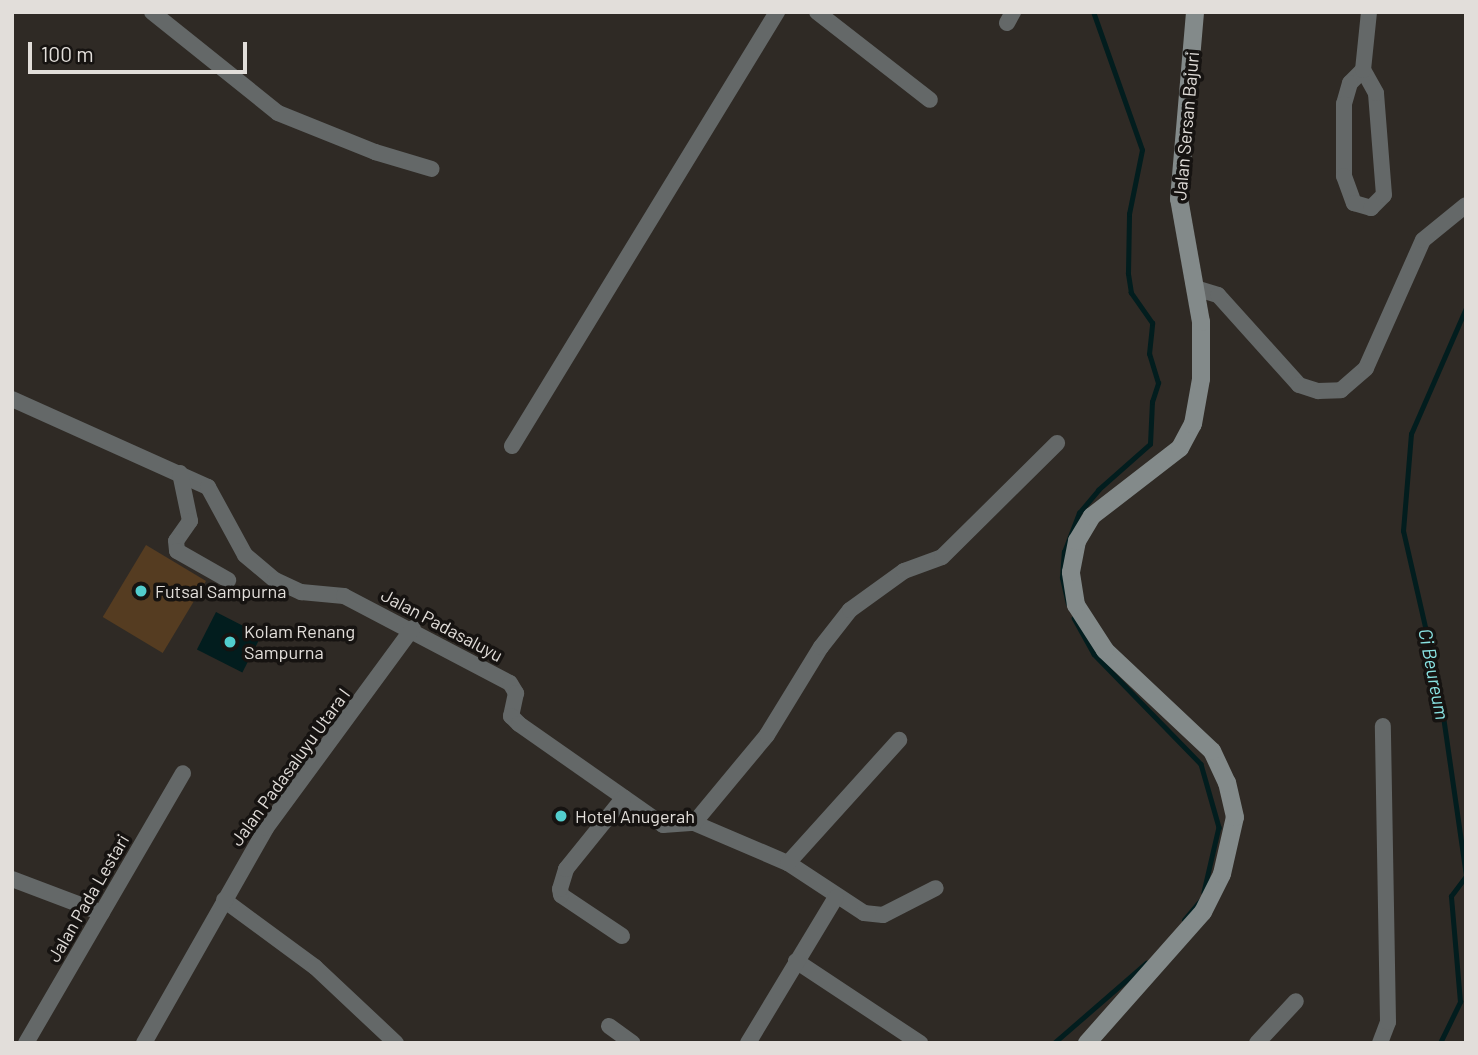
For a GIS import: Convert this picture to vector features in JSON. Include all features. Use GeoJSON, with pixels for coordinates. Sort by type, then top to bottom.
{"type":"FeatureCollection","features":[{"type":"Feature","properties":{"kind":"main road","name":"Jalan Sersan Bajuri"},"geometry":{"type":"LineString","coordinates":[[1087,1043],[1203,912],[1222,874],[1235,817],[1227,783],[1212,751],[1105,650],[1076,605],[1071,572],[1077,541],[1093,516],[1180,447],[1192,424],[1200,379],[1201,322],[1179,215],[1195,12]]}},
{"type":"Feature","properties":{"kind":"street"},"geometry":{"type":"LineString","coordinates":[[152,12],[278,113],[375,152],[432,169]]}},
{"type":"Feature","properties":{"kind":"street"},"geometry":{"type":"LineString","coordinates":[[512,446],[777,12]]}},
{"type":"Feature","properties":{"kind":"street"},"geometry":{"type":"LineString","coordinates":[[817,12],[930,100]]}},
{"type":"Feature","properties":{"kind":"street"},"geometry":{"type":"LineString","coordinates":[[1363,70],[1350,83],[1344,104],[1344,176],[1354,203],[1371,208],[1384,195],[1376,93],[1363,70],[1369,12]]}},
{"type":"Feature","properties":{"kind":"street"},"geometry":{"type":"LineString","coordinates":[[1195,288],[1218,295],[1299,385],[1318,391],[1341,390],[1366,368],[1423,240],[1466,205]]}},
{"type":"Feature","properties":{"kind":"street","name":"Jalan Padasaluyu"},"geometry":{"type":"LineString","coordinates":[[12,399],[180,473],[212,491],[245,555],[275,580],[301,592],[339,594],[413,628],[510,683],[516,693],[511,716],[519,724],[663,825],[694,822],[788,863],[864,913],[883,915],[936,888]]}},
{"type":"Feature","properties":{"kind":"street"},"geometry":{"type":"LineString","coordinates":[[694,822],[766,735],[821,647],[850,610],[904,571],[942,557],[1057,443]]}},
{"type":"Feature","properties":{"kind":"street"},"geometry":{"type":"LineString","coordinates":[[180,473],[190,521],[176,541],[177,551],[228,580]]}},
{"type":"Feature","properties":{"kind":"street","name":"Jalan Padasaluyu Utara I"},"geometry":{"type":"LineString","coordinates":[[145,1043],[266,828],[413,628]]}},
{"type":"Feature","properties":{"kind":"street"},"geometry":{"type":"LineString","coordinates":[[1380,1043],[1388,1022],[1383,726]]}},
{"type":"Feature","properties":{"kind":"street"},"geometry":{"type":"LineString","coordinates":[[788,863],[899,740]]}},
{"type":"Feature","properties":{"kind":"street","name":"Jalan Pada Lestari"},"geometry":{"type":"LineString","coordinates":[[26,1043],[183,773]]}},
{"type":"Feature","properties":{"kind":"street"},"geometry":{"type":"LineString","coordinates":[[622,936],[561,895],[559,889],[566,869],[624,797]]}},
{"type":"Feature","properties":{"kind":"street"},"geometry":{"type":"LineString","coordinates":[[12,879],[102,913]]}},
{"type":"Feature","properties":{"kind":"street"},"geometry":{"type":"LineString","coordinates":[[748,1043],[836,897]]}},
{"type":"Feature","properties":{"kind":"street"},"geometry":{"type":"LineString","coordinates":[[224,900],[315,967],[396,1043]]}},
{"type":"Feature","properties":{"kind":"street"},"geometry":{"type":"LineString","coordinates":[[796,961],[920,1043]]}},
{"type":"Feature","properties":{"kind":"street"},"geometry":{"type":"LineString","coordinates":[[1257,1043],[1296,1001]]}},
{"type":"Feature","properties":{"kind":"street"},"geometry":{"type":"LineString","coordinates":[[609,1026],[632,1043]]}},
{"type":"Feature","properties":{"kind":"shaded area"},"geometry":{"type":"Polygon","coordinates":[[[146,545],[206,581],[163,653],[103,617],[146,545]]]}},
{"type":"Feature","properties":{"kind":"water","name":"Kolam Renang Sampurna"},"geometry":{"type":"Polygon","coordinates":[[[216,612],[261,635],[242,673],[197,649],[216,612]]]}},
{"type":"Feature","properties":{"kind":"waterway"},"geometry":{"type":"LineString","coordinates":[[1068,604],[1062,578],[1064,552],[1079,513],[1098,490],[1150,444],[1152,402],[1158,383],[1149,354],[1152,323],[1131,293],[1128,273],[1129,214],[1142,150],[1093,12]]}},
{"type":"Feature","properties":{"kind":"waterway","name":"Ci Beureum"},"geometry":{"type":"LineString","coordinates":[[1440,1043],[1460,1002],[1451,896],[1466,876],[1439,688],[1403,531],[1411,434],[1466,308]]}},
{"type":"Feature","properties":{"kind":"waterway"},"geometry":{"type":"LineString","coordinates":[[1074,618],[1094,654],[1201,764],[1219,827],[1204,892]]}},
{"type":"Feature","properties":{"kind":"waterway"},"geometry":{"type":"LineString","coordinates":[[1184,920],[1201,900]]}},
{"type":"Feature","properties":{"kind":"waterway"},"geometry":{"type":"LineString","coordinates":[[1054,1043],[1146,963]]}},
{"type":"Feature","properties":{"kind":"place","name":"Futsal Sampurna"},"geometry":{"type":"Point","coordinates":[141,591]}},
{"type":"Feature","properties":{"kind":"place","name":"Kolam Renang Sampurna"},"geometry":{"type":"Point","coordinates":[230,642]}},
{"type":"Feature","properties":{"kind":"place","name":"Hotel Anugerah"},"geometry":{"type":"Point","coordinates":[561,816]}}]}
